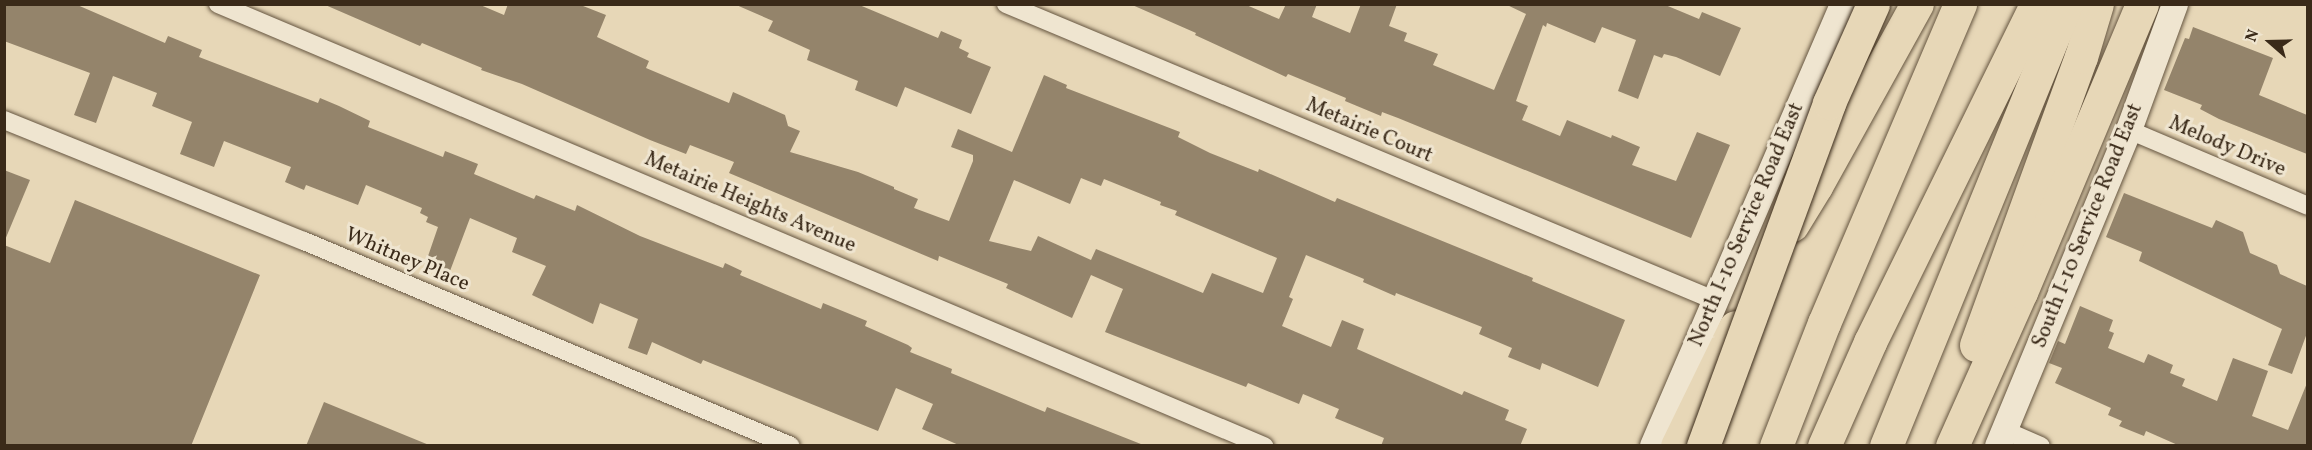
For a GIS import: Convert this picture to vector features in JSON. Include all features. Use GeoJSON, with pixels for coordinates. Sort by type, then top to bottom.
{"type":"FeatureCollection","features":[{"type":"Feature","properties":{"kind":"highway"},"geometry":{"type":"LineString","coordinates":[[1703,446],[1829,103],[1873,4]]}},
{"type":"Feature","properties":{"kind":"highway"},"geometry":{"type":"LineString","coordinates":[[1677,446],[1766,266],[1816,186],[1917,4]]}},
{"type":"Feature","properties":{"kind":"highway"},"geometry":{"type":"LineString","coordinates":[[1776,446],[1824,323],[1960,4]]}},
{"type":"Feature","properties":{"kind":"highway"},"geometry":{"type":"LineString","coordinates":[[1824,446],[1875,331],[2036,4]]}},
{"type":"Feature","properties":{"kind":"highway"},"geometry":{"type":"LineString","coordinates":[[1886,446],[2066,4]]}},
{"type":"Feature","properties":{"kind":"highway"},"geometry":{"type":"LineString","coordinates":[[1939,446],[2081,57],[2097,4]]}},
{"type":"Feature","properties":{"kind":"highway"},"geometry":{"type":"LineString","coordinates":[[1952,446],[2021,292],[2142,4]]}},
{"type":"Feature","properties":{"kind":"street","name":"Metairie Heights Avenue"},"geometry":{"type":"LineString","coordinates":[[218,4],[1264,446]]}},
{"type":"Feature","properties":{"kind":"street","name":"Metairie Court"},"geometry":{"type":"LineString","coordinates":[[1006,4],[1714,300]]}},
{"type":"Feature","properties":{"kind":"street","name":"South I-10 Service Road East"},"geometry":{"type":"LineString","coordinates":[[2001,438],[2129,130],[2175,4]]}},
{"type":"Feature","properties":{"kind":"street","name":"North I-10 Service Road East"},"geometry":{"type":"LineString","coordinates":[[1653,446],[1836,7]]}},
{"type":"Feature","properties":{"kind":"street","name":"Whitney Place"},"geometry":{"type":"LineString","coordinates":[[4,120],[304,240],[790,446]]}},
{"type":"Feature","properties":{"kind":"street","name":"Melody Drive"},"geometry":{"type":"LineString","coordinates":[[2129,130],[2307,206]]}},
{"type":"Feature","properties":{"kind":"street"},"geometry":{"type":"LineString","coordinates":[[2001,438],[2041,446]]}},
{"type":"Feature","properties":{"kind":"building"},"geometry":{"type":"Polygon","coordinates":[[[4,4],[75,4],[165,43],[168,36],[202,50],[199,57],[318,103],[320,98],[339,106],[370,121],[368,127],[443,157],[445,151],[478,164],[474,174],[534,199],[536,195],[575,211],[577,205],[640,236],[723,268],[725,263],[742,271],[740,275],[821,309],[823,303],[867,321],[865,326],[908,345],[912,348],[910,352],[952,369],[951,373],[1045,412],[1047,407],[1146,446],[961,446],[922,429],[933,404],[896,388],[878,431],[703,360],[701,364],[652,342],[647,355],[628,348],[638,319],[600,303],[593,324],[532,295],[546,266],[512,252],[517,238],[470,218],[450,271],[426,262],[438,227],[426,222],[428,217],[420,213],[422,208],[366,185],[358,205],[306,185],[304,190],[285,182],[291,167],[224,141],[214,167],[180,154],[192,122],[152,106],[157,93],[113,76],[96,123],[74,115],[90,73],[4,41],[4,4]]]}},
{"type":"Feature","properties":{"kind":"building"},"geometry":{"type":"Polygon","coordinates":[[[323,4],[478,4],[504,15],[508,4],[578,4],[606,15],[597,37],[649,61],[646,68],[729,103],[733,92],[785,115],[788,126],[800,131],[790,152],[858,172],[894,187],[918,199],[914,208],[949,221],[973,161],[973,155],[951,147],[958,129],[1012,152],[1044,75],[1067,85],[1066,88],[1180,132],[1178,137],[1210,153],[1258,172],[1259,169],[1335,202],[1337,198],[1533,278],[1532,281],[1625,320],[1598,387],[1542,363],[1540,370],[1508,357],[1512,348],[1479,334],[1482,327],[1396,293],[1395,296],[1363,282],[1364,279],[1306,255],[1289,297],[1293,299],[1282,326],[1331,347],[1342,320],[1364,329],[1357,349],[1462,395],[1464,391],[1509,410],[1505,420],[1527,429],[1520,446],[1381,446],[1384,438],[1335,418],[1339,409],[1303,394],[1299,404],[1248,383],[1246,387],[1105,332],[1123,289],[1091,275],[1072,318],[1006,288],[1008,284],[939,256],[938,261],[729,173],[734,162],[690,145],[686,154],[522,84],[481,70],[482,68],[422,43],[420,46],[323,4]],[[1081,178],[1070,204],[1014,180],[989,241],[1031,251],[1038,236],[1091,260],[1096,249],[1203,293],[1212,273],[1263,293],[1277,258],[1175,215],[1177,211],[1160,205],[1161,202],[1104,179],[1101,186],[1081,178]]]}},
{"type":"Feature","properties":{"kind":"building"},"geometry":{"type":"Polygon","coordinates":[[[734,4],[857,4],[938,38],[941,31],[962,40],[959,48],[969,53],[967,57],[991,67],[971,114],[905,87],[897,107],[855,90],[858,81],[807,60],[810,50],[768,31],[773,21],[734,4]]]}},
{"type":"Feature","properties":{"kind":"building"},"geometry":{"type":"Polygon","coordinates":[[[1130,4],[1244,4],[1279,19],[1286,4],[1317,4],[1312,17],[1350,33],[1361,4],[1397,4],[1389,26],[1407,33],[1404,41],[1438,54],[1433,65],[1494,90],[1526,14],[1505,4],[1663,4],[1699,19],[1702,12],[1741,28],[1720,76],[1676,57],[1664,54],[1662,58],[1654,55],[1638,99],[1618,91],[1636,40],[1602,27],[1595,43],[1547,23],[1546,27],[1543,25],[1516,101],[1528,106],[1522,120],[1560,136],[1567,120],[1640,147],[1632,165],[1676,181],[1697,132],[1730,145],[1691,238],[1398,118],[1382,112],[1381,116],[1345,101],[1346,98],[1288,74],[1286,77],[1130,4]]]}},
{"type":"Feature","properties":{"kind":"building"},"geometry":{"type":"Polygon","coordinates":[[[2193,27],[2273,58],[2259,95],[2307,115],[2307,154],[2219,119],[2200,109],[2202,105],[2164,90],[2185,38],[2189,39],[2193,27]]]}},
{"type":"Feature","properties":{"kind":"building"},"geometry":{"type":"Polygon","coordinates":[[[4,170],[30,180],[5,240],[4,240],[4,170]]]}},
{"type":"Feature","properties":{"kind":"building"},"geometry":{"type":"Polygon","coordinates":[[[2124,193],[2212,228],[2216,220],[2243,232],[2250,253],[2277,265],[2280,274],[2307,286],[2307,333],[2292,374],[2268,365],[2282,329],[2139,261],[2142,252],[2106,237],[2124,193]]]}},
{"type":"Feature","properties":{"kind":"building"},"geometry":{"type":"Polygon","coordinates":[[[75,200],[260,275],[191,446],[4,446],[4,245],[50,263],[75,200]]]}},
{"type":"Feature","properties":{"kind":"building"},"geometry":{"type":"Polygon","coordinates":[[[2080,306],[2113,320],[2109,331],[2114,333],[2108,348],[2144,363],[2148,354],[2173,365],[2170,373],[2185,379],[2182,386],[2217,401],[2233,358],[2268,371],[2252,416],[2288,430],[2307,383],[2307,446],[2180,446],[2146,431],[2144,436],[2119,426],[2122,421],[2108,415],[2111,408],[2055,383],[2062,368],[2049,363],[2058,341],[2065,344],[2080,306]]]}},
{"type":"Feature","properties":{"kind":"building"},"geometry":{"type":"Polygon","coordinates":[[[324,402],[429,445],[429,446],[306,446],[324,402]]]}}]}
